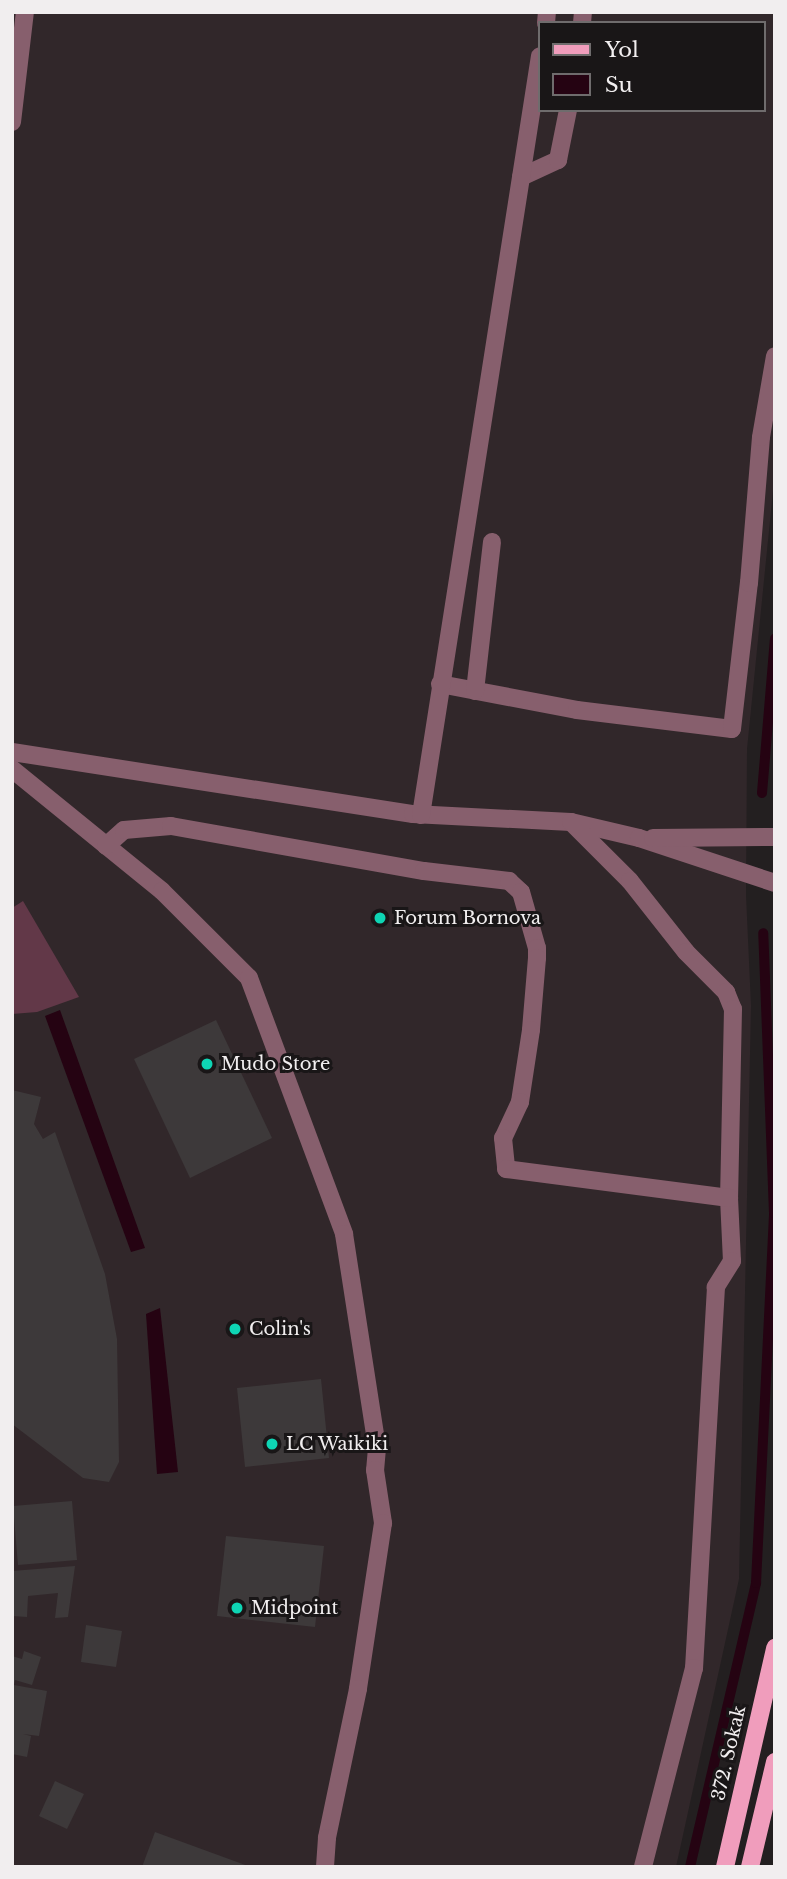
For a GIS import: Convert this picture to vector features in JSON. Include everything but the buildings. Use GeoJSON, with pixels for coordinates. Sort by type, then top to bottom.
{"type":"FeatureCollection","features":[{"type":"Feature","properties":{"kind":"main road","name":"372. Sokak"},"geometry":{"type":"LineString","coordinates":[[725,1867],[775,1648]]}},
{"type":"Feature","properties":{"kind":"main road"},"geometry":{"type":"LineString","coordinates":[[750,1867],[775,1762]]}},
{"type":"Feature","properties":{"kind":"lane"},"geometry":{"type":"LineString","coordinates":[[12,122],[26,12]]}},
{"type":"Feature","properties":{"kind":"lane"},"geometry":{"type":"LineString","coordinates":[[421,815],[538,69]]}},
{"type":"Feature","properties":{"kind":"lane"},"geometry":{"type":"LineString","coordinates":[[521,177],[558,160],[568,112]]}},
{"type":"Feature","properties":{"kind":"lane"},"geometry":{"type":"LineString","coordinates":[[440,684],[577,710],[732,729],[749,583],[758,461],[775,356]]}},
{"type":"Feature","properties":{"kind":"lane"},"geometry":{"type":"LineString","coordinates":[[475,691],[492,542]]}},
{"type":"Feature","properties":{"kind":"lane"},"geometry":{"type":"LineString","coordinates":[[12,752],[421,815],[571,822],[639,838],[775,883]]}},
{"type":"Feature","properties":{"kind":"lane"},"geometry":{"type":"LineString","coordinates":[[12,769],[162,891],[249,978],[344,1234],[377,1448],[375,1470],[383,1523],[358,1689],[327,1838],[325,1867]]}},
{"type":"Feature","properties":{"kind":"lane"},"geometry":{"type":"LineString","coordinates":[[571,822],[630,881],[686,952],[730,1000],[734,1061],[729,1198],[732,1261],[716,1287],[694,1668],[643,1867]]}},
{"type":"Feature","properties":{"kind":"lane"},"geometry":{"type":"LineString","coordinates":[[106,846],[124,830],[171,826],[424,871],[509,881],[521,892],[537,958],[531,1030],[520,1102],[503,1138],[506,1169],[729,1198]]}},
{"type":"Feature","properties":{"kind":"lane"},"geometry":{"type":"LineString","coordinates":[[639,838],[775,837]]}},
{"type":"Feature","properties":{"kind":"shaded area","name":"Forum Bornova"},"geometry":{"type":"Polygon","coordinates":[[[12,12],[775,12],[775,471],[747,749],[746,895],[751,1006],[739,1579],[676,1867],[12,1867],[12,12]]]}},
{"type":"Feature","properties":{"kind":"shaded area"},"geometry":{"type":"Polygon","coordinates":[[[23,901],[79,997],[37,1012],[12,1014],[12,908],[23,901]]]}},
{"type":"Feature","properties":{"kind":"water"},"geometry":{"type":"Polygon","coordinates":[[[60,1010],[145,1248],[131,1252],[45,1016],[60,1010]]]}},
{"type":"Feature","properties":{"kind":"water"},"geometry":{"type":"Polygon","coordinates":[[[160,1308],[178,1472],[157,1474],[146,1314],[160,1308]]]}},
{"type":"Feature","properties":{"kind":"waterway"},"geometry":{"type":"LineString","coordinates":[[762,793],[775,639]]}},
{"type":"Feature","properties":{"kind":"waterway"},"geometry":{"type":"LineString","coordinates":[[690,1867],[756,1583],[774,1213],[763,933]]}},
{"type":"Feature","properties":{"kind":"place","name":"Forum Bornova"},"geometry":{"type":"Point","coordinates":[380,918]}},
{"type":"Feature","properties":{"kind":"place","name":"Mudo Store"},"geometry":{"type":"Point","coordinates":[207,1064]}},
{"type":"Feature","properties":{"kind":"place","name":"Colin's"},"geometry":{"type":"Point","coordinates":[235,1329]}},
{"type":"Feature","properties":{"kind":"place","name":"LC Waikiki"},"geometry":{"type":"Point","coordinates":[272,1444]}},
{"type":"Feature","properties":{"kind":"place","name":"Midpoint"},"geometry":{"type":"Point","coordinates":[237,1608]}}]}
